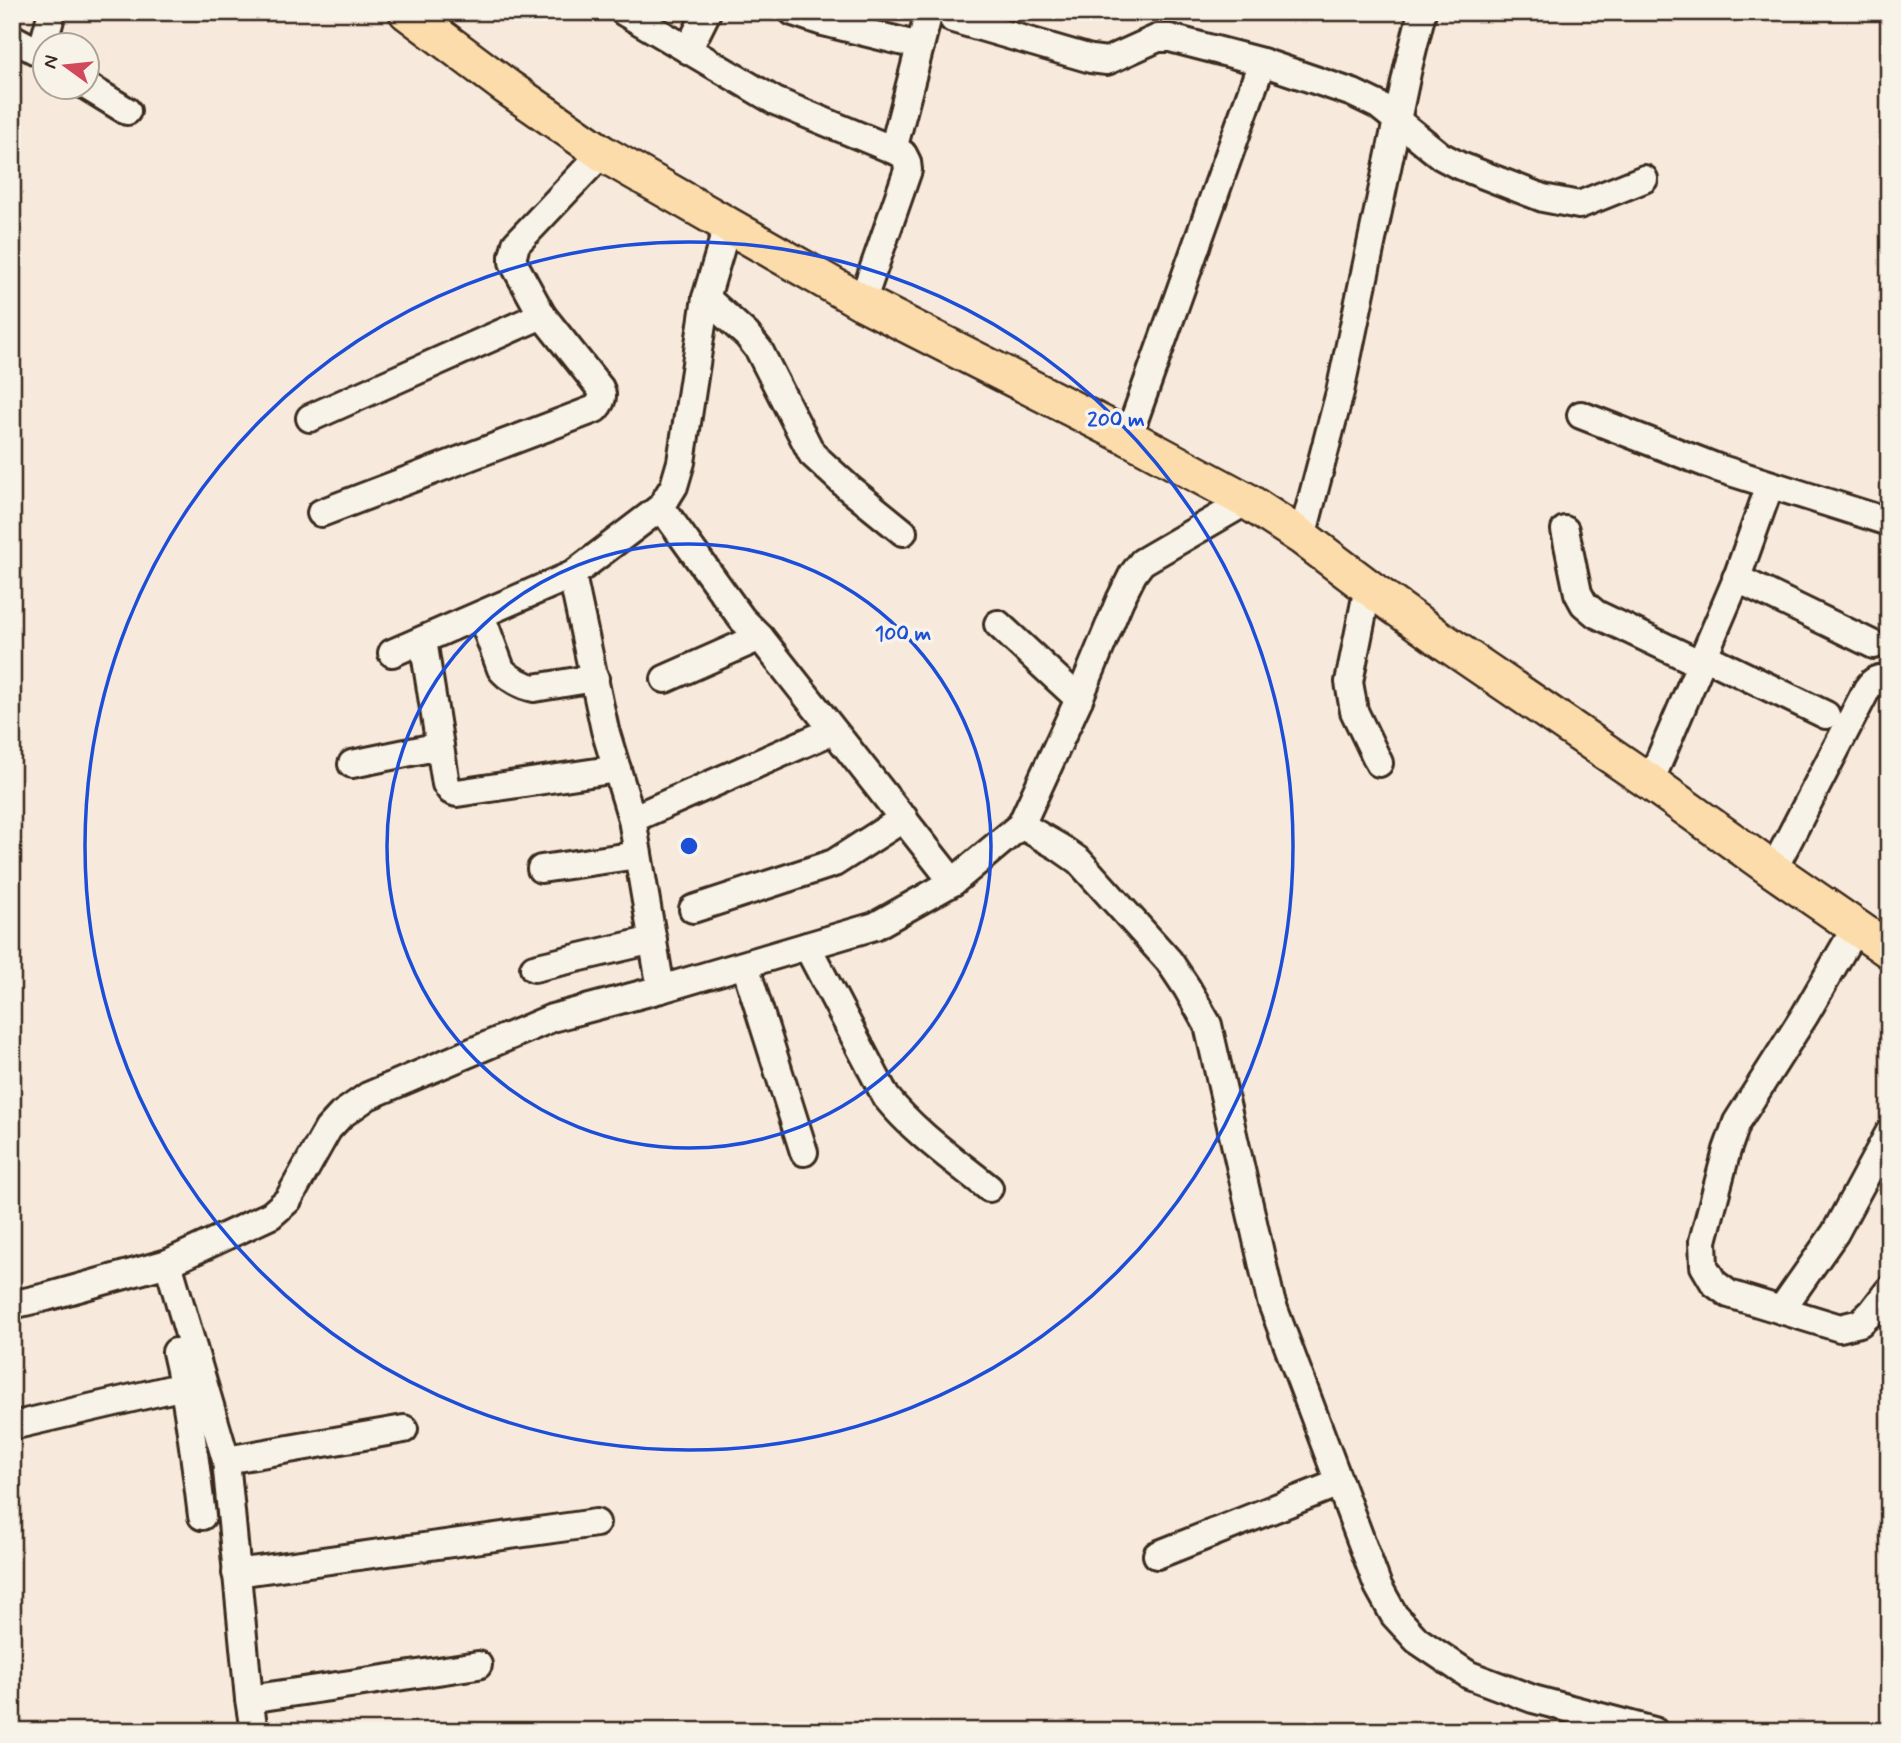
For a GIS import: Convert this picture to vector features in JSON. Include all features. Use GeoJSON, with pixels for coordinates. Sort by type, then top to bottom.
{"type":"FeatureCollection","features":[{"type":"Feature","properties":{"kind":"main road"},"geometry":{"type":"LineString","coordinates":[[407,12],[507,87],[602,153],[862,302],[1128,437],[1247,501],[1302,537],[1436,636],[1889,950]]}},
{"type":"Feature","properties":{"kind":"street"},"geometry":{"type":"LineString","coordinates":[[47,32],[52,12]]}},
{"type":"Feature","properties":{"kind":"street"},"geometry":{"type":"LineString","coordinates":[[624,12],[775,101],[904,154],[908,170],[862,302]]}},
{"type":"Feature","properties":{"kind":"street"},"geometry":{"type":"LineString","coordinates":[[688,50],[707,12]]}},
{"type":"Feature","properties":{"kind":"street"},"geometry":{"type":"LineString","coordinates":[[793,12],[920,46]]}},
{"type":"Feature","properties":{"kind":"street"},"geometry":{"type":"LineString","coordinates":[[1302,537],[1340,393],[1396,119],[1422,12]]}},
{"type":"Feature","properties":{"kind":"street"},"geometry":{"type":"LineString","coordinates":[[893,150],[920,46],[941,16],[1091,59],[1107,61],[1158,38],[1170,38],[1262,62],[1353,93],[1378,105],[1441,156],[1543,198],[1579,205],[1644,179]]}},
{"type":"Feature","properties":{"kind":"street"},"geometry":{"type":"LineString","coordinates":[[12,38],[32,49]]}},
{"type":"Feature","properties":{"kind":"street"},"geometry":{"type":"LineString","coordinates":[[1128,437],[1262,62]]}},
{"type":"Feature","properties":{"kind":"street"},"geometry":{"type":"LineString","coordinates":[[102,96],[127,111]]}},
{"type":"Feature","properties":{"kind":"street"},"geometry":{"type":"LineString","coordinates":[[321,513],[600,405],[603,393],[600,387],[542,315],[514,268],[513,256],[516,244],[602,153]]}},
{"type":"Feature","properties":{"kind":"street"},"geometry":{"type":"LineString","coordinates":[[392,653],[572,575],[661,507],[674,486],[681,462],[706,298],[729,225]]}},
{"type":"Feature","properties":{"kind":"street"},"geometry":{"type":"LineString","coordinates":[[706,298],[747,335],[759,350],[813,454],[850,489],[903,532]]}},
{"type":"Feature","properties":{"kind":"street"},"geometry":{"type":"LineString","coordinates":[[310,418],[542,315]]}},
{"type":"Feature","properties":{"kind":"street"},"geometry":{"type":"LineString","coordinates":[[1581,415],[1718,468],[1889,522]]}},
{"type":"Feature","properties":{"kind":"street"},"geometry":{"type":"LineString","coordinates":[[1650,782],[1736,578],[1770,485]]}},
{"type":"Feature","properties":{"kind":"street"},"geometry":{"type":"LineString","coordinates":[[12,1305],[161,1265],[271,1215],[288,1200],[328,1129],[341,1115],[368,1096],[552,1018],[875,926],[953,882],[1021,825],[1079,699],[1120,600],[1142,562],[1247,501]]}},
{"type":"Feature","properties":{"kind":"street"},"geometry":{"type":"LineString","coordinates":[[661,507],[742,619],[760,637],[953,882]]}},
{"type":"Feature","properties":{"kind":"street"},"geometry":{"type":"LineString","coordinates":[[1565,530],[1578,593],[1584,604],[1596,614],[1826,715]]}},
{"type":"Feature","properties":{"kind":"street"},"geometry":{"type":"LineString","coordinates":[[572,575],[605,730],[632,819],[661,989]]}},
{"type":"Feature","properties":{"kind":"street"},"geometry":{"type":"LineString","coordinates":[[1736,578],[1874,645]]}},
{"type":"Feature","properties":{"kind":"street"},"geometry":{"type":"LineString","coordinates":[[1368,587],[1349,682],[1354,711],[1379,763]]}},
{"type":"Feature","properties":{"kind":"street"},"geometry":{"type":"LineString","coordinates":[[481,615],[501,669],[507,676],[534,688],[594,678]]}},
{"type":"Feature","properties":{"kind":"street"},"geometry":{"type":"LineString","coordinates":[[998,624],[1079,699]]}},
{"type":"Feature","properties":{"kind":"street"},"geometry":{"type":"LineString","coordinates":[[665,679],[760,637]]}},
{"type":"Feature","properties":{"kind":"street"},"geometry":{"type":"LineString","coordinates":[[423,640],[446,784],[451,791],[457,793],[617,769]]}},
{"type":"Feature","properties":{"kind":"street"},"geometry":{"type":"LineString","coordinates":[[1773,870],[1867,689],[1876,679],[1889,679]]}},
{"type":"Feature","properties":{"kind":"street"},"geometry":{"type":"LineString","coordinates":[[632,819],[832,731]]}},
{"type":"Feature","properties":{"kind":"street"},"geometry":{"type":"LineString","coordinates":[[352,764],[440,746]]}},
{"type":"Feature","properties":{"kind":"street"},"geometry":{"type":"LineString","coordinates":[[693,909],[834,863],[904,818]]}},
{"type":"Feature","properties":{"kind":"street"},"geometry":{"type":"LineString","coordinates":[[1021,825],[1079,861],[1169,961],[1208,1026],[1271,1301],[1378,1586],[1394,1615],[1417,1640],[1469,1675],[1533,1699],[1654,1731]]}},
{"type":"Feature","properties":{"kind":"street"},"geometry":{"type":"LineString","coordinates":[[541,869],[638,855]]}},
{"type":"Feature","properties":{"kind":"street"},"geometry":{"type":"LineString","coordinates":[[1856,927],[1805,1015],[1737,1122],[1703,1241],[1704,1266],[1714,1283],[1729,1294],[1840,1328],[1860,1323],[1889,1290]]}},
{"type":"Feature","properties":{"kind":"street"},"geometry":{"type":"LineString","coordinates":[[534,968],[653,940]]}},
{"type":"Feature","properties":{"kind":"street"},"geometry":{"type":"LineString","coordinates":[[807,946],[886,1097],[915,1129],[989,1188]]}},
{"type":"Feature","properties":{"kind":"street"},"geometry":{"type":"LineString","coordinates":[[745,965],[804,1152]]}},
{"type":"Feature","properties":{"kind":"street"},"geometry":{"type":"LineString","coordinates":[[1781,1310],[1835,1233],[1889,1133]]}},
{"type":"Feature","properties":{"kind":"street"},"geometry":{"type":"LineString","coordinates":[[161,1265],[184,1386],[202,1516]]}},
{"type":"Feature","properties":{"kind":"street"},"geometry":{"type":"LineString","coordinates":[[161,1265],[226,1460],[254,1731]]}},
{"type":"Feature","properties":{"kind":"street"},"geometry":{"type":"LineString","coordinates":[[12,1426],[184,1386]]}},
{"type":"Feature","properties":{"kind":"street"},"geometry":{"type":"LineString","coordinates":[[226,1460],[404,1429]]}},
{"type":"Feature","properties":{"kind":"street"},"geometry":{"type":"LineString","coordinates":[[1157,1555],[1339,1483]]}},
{"type":"Feature","properties":{"kind":"street"},"geometry":{"type":"LineString","coordinates":[[236,1573],[596,1523]]}},
{"type":"Feature","properties":{"kind":"street"},"geometry":{"type":"LineString","coordinates":[[249,1699],[478,1665]]}}]}
